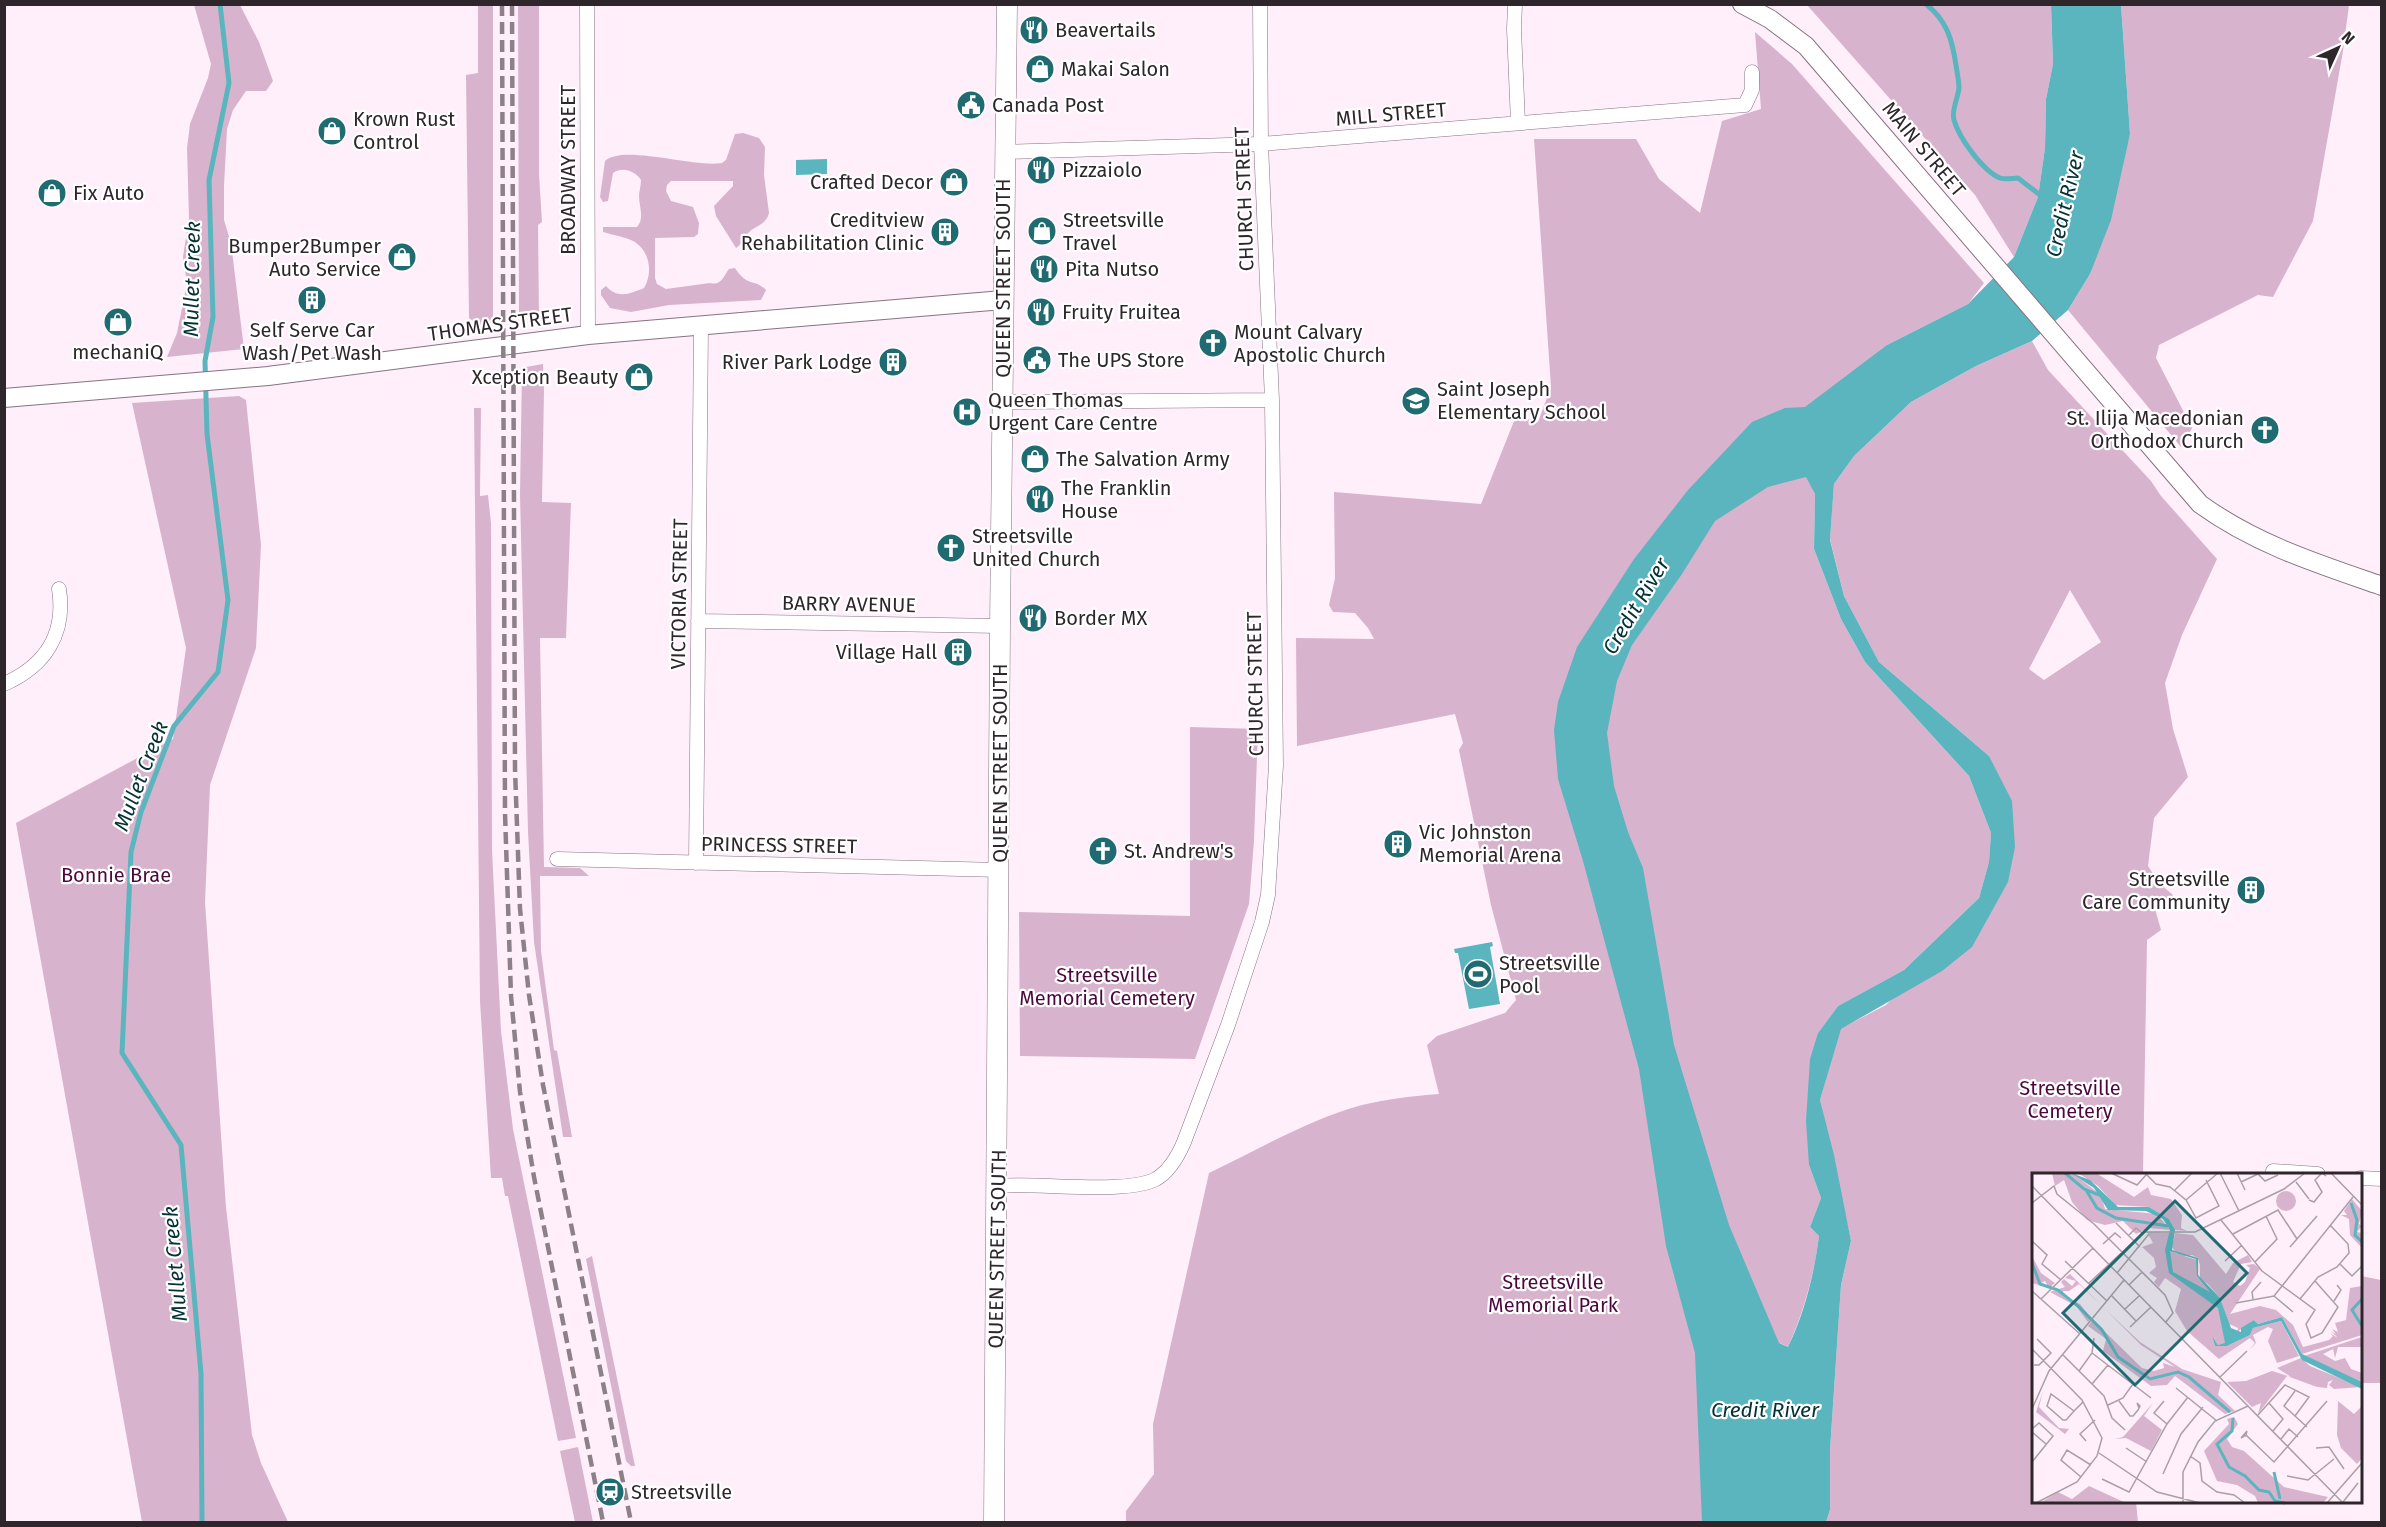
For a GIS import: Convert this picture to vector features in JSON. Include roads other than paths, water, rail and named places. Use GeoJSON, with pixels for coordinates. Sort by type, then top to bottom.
{"type":"FeatureCollection","features":[{"type":"Feature","properties":{"kind":"main road","name":"QUEEN STREET SOUTH"},"geometry":{"type":"LineString","coordinates":[[994,1522],[1007,4]]}},
{"type":"Feature","properties":{"kind":"street","name":"BROADWAY STREET"},"geometry":{"type":"LineString","coordinates":[[587,4],[588,335]]}},
{"type":"Feature","properties":{"kind":"street","name":"CHURCH STREET"},"geometry":{"type":"LineString","coordinates":[[998,1186],[1131,1187],[1156,1179],[1178,1156],[1228,1025],[1269,895],[1276,765],[1272,400],[1261,144],[1260,4]]}},
{"type":"Feature","properties":{"kind":"street"},"geometry":{"type":"LineString","coordinates":[[1515,4],[1518,123]]}},
{"type":"Feature","properties":{"kind":"street","name":"MAIN STREET"},"geometry":{"type":"LineString","coordinates":[[1742,4],[1770,20],[1806,46],[1978,249],[2200,504],[2225,523],[2268,545],[2382,586]]}},
{"type":"Feature","properties":{"kind":"street","name":"MILL STREET"},"geometry":{"type":"LineString","coordinates":[[1004,152],[1261,144],[1745,105],[1752,90],[1752,72]]}},
{"type":"Feature","properties":{"kind":"street","name":"THOMAS STREET"},"geometry":{"type":"LineString","coordinates":[[4,398],[226,380],[453,354],[588,335],[1003,300]]}},
{"type":"Feature","properties":{"kind":"street","name":"VICTORIA STREET"},"geometry":{"type":"LineString","coordinates":[[696,863],[701,326]]}},
{"type":"Feature","properties":{"kind":"street"},"geometry":{"type":"LineString","coordinates":[[1002,402],[1272,400]]}},
{"type":"Feature","properties":{"kind":"street"},"geometry":{"type":"LineString","coordinates":[[4,684],[37,664],[49,649],[59,625],[61,605],[58,589]]}},
{"type":"Feature","properties":{"kind":"street","name":"BARRY AVENUE"},"geometry":{"type":"LineString","coordinates":[[698,621],[1000,626]]}},
{"type":"Feature","properties":{"kind":"street","name":"PRINCESS STREET"},"geometry":{"type":"LineString","coordinates":[[557,859],[1000,870]]}},
{"type":"Feature","properties":{"kind":"street"},"geometry":{"type":"LineString","coordinates":[[2273,1171],[2303,1173]]}},
{"type":"Feature","properties":{"kind":"street"},"geometry":{"type":"LineString","coordinates":[[2362,1178],[2382,1179]]}},
{"type":"Feature","properties":{"kind":"water","name":"Credit River"},"geometry":{"type":"Polygon","coordinates":[[[2051,5],[2121,5],[2130,134],[2111,220],[2090,274],[2068,310],[2032,341],[1976,366],[1911,402],[1854,456],[1834,484],[1830,540],[1844,596],[1879,662],[1989,756],[2012,801],[2015,847],[2008,882],[1972,947],[1942,971],[1841,1029],[1820,1100],[1834,1155],[1851,1241],[1841,1285],[1830,1450],[1830,1510],[1826,1522],[1702,1522],[1695,1353],[1666,1246],[1639,1069],[1583,861],[1558,779],[1554,730],[1558,702],[1577,647],[1634,559],[1688,490],[1752,422],[1785,408],[1805,407],[1887,345],[1968,304],[2014,257],[2038,197],[2045,148],[2046,99],[2053,64],[2051,5]],[[1806,477],[1768,487],[1715,521],[1682,574],[1632,645],[1617,681],[1607,733],[1614,786],[1628,832],[1643,868],[1674,1045],[1729,1225],[1779,1343],[1788,1347],[1808,1293],[1819,1236],[1810,1227],[1821,1198],[1809,1165],[1806,1121],[1810,1059],[1818,1033],[1838,1006],[1904,970],[1979,898],[1989,862],[1991,833],[1969,776],[1865,662],[1841,619],[1814,549],[1815,494],[1806,477]]]}},
{"type":"Feature","properties":{"kind":"water"},"geometry":{"type":"Polygon","coordinates":[[[827,159],[827,174],[796,175],[796,160],[827,159]]]}},
{"type":"Feature","properties":{"kind":"water","name":"Streetsville Pool"},"geometry":{"type":"Polygon","coordinates":[[[1492,942],[1493,946],[1490,947],[1500,1004],[1469,1009],[1458,953],[1455,953],[1454,949],[1492,942]]]}},
{"type":"Feature","properties":{"kind":"waterway","name":"Mullet Creek"},"geometry":{"type":"LineString","coordinates":[[202,1522],[201,1374],[181,1145],[122,1053],[131,852],[141,812],[174,726],[218,672],[228,600],[207,434],[205,361],[213,317],[209,180],[229,83],[220,4]]}},
{"type":"Feature","properties":{"kind":"waterway"},"geometry":{"type":"LineString","coordinates":[[1926,4],[1944,24],[1953,47],[1959,88],[1953,116],[1961,136],[1986,169],[2002,179],[2018,178],[2044,198]]}},
{"type":"Feature","properties":{"kind":"railway"},"geometry":{"type":"LineString","coordinates":[[502,4],[505,813],[511,996],[520,1092],[534,1177],[603,1522]]}},
{"type":"Feature","properties":{"kind":"railway"},"geometry":{"type":"LineString","coordinates":[[512,4],[515,769],[520,909],[529,995],[543,1085],[631,1522]]}},
{"type":"Feature","properties":{"kind":"place","name":"Beavertails"},"geometry":{"type":"Point","coordinates":[1034,30]}},
{"type":"Feature","properties":{"kind":"place","name":"Makai Salon"},"geometry":{"type":"Point","coordinates":[1040,69]}},
{"type":"Feature","properties":{"kind":"place","name":"Canada Post"},"geometry":{"type":"Point","coordinates":[971,105]}},
{"type":"Feature","properties":{"kind":"place","name":"Krown Rust Control"},"geometry":{"type":"Point","coordinates":[332,131]}},
{"type":"Feature","properties":{"kind":"place","name":"Pizzaiolo"},"geometry":{"type":"Point","coordinates":[1041,170]}},
{"type":"Feature","properties":{"kind":"place","name":"Crafted Decor"},"geometry":{"type":"Point","coordinates":[954,182]}},
{"type":"Feature","properties":{"kind":"place","name":"Fix Auto"},"geometry":{"type":"Point","coordinates":[52,193]}},
{"type":"Feature","properties":{"kind":"place","name":"Streetsville Travel"},"geometry":{"type":"Point","coordinates":[1042,231]}},
{"type":"Feature","properties":{"kind":"place","name":"Creditview Rehabilitation Clinic"},"geometry":{"type":"Point","coordinates":[945,232]}},
{"type":"Feature","properties":{"kind":"place","name":"Bumper2Bumper Auto Service"},"geometry":{"type":"Point","coordinates":[402,257]}},
{"type":"Feature","properties":{"kind":"place","name":"Pita Nutso"},"geometry":{"type":"Point","coordinates":[1044,269]}},
{"type":"Feature","properties":{"kind":"place","name":"Self Serve Car Wash/Pet Wash"},"geometry":{"type":"Point","coordinates":[312,300]}},
{"type":"Feature","properties":{"kind":"place","name":"Fruity Fruitea"},"geometry":{"type":"Point","coordinates":[1041,312]}},
{"type":"Feature","properties":{"kind":"place","name":"mechaniQ"},"geometry":{"type":"Point","coordinates":[118,322]}},
{"type":"Feature","properties":{"kind":"place","name":"Mount Calvary Apostolic Church"},"geometry":{"type":"Point","coordinates":[1213,343]}},
{"type":"Feature","properties":{"kind":"place","name":"The UPS Store"},"geometry":{"type":"Point","coordinates":[1037,360]}},
{"type":"Feature","properties":{"kind":"place","name":"River Park Lodge"},"geometry":{"type":"Point","coordinates":[893,362]}},
{"type":"Feature","properties":{"kind":"place","name":"Xception Beauty"},"geometry":{"type":"Point","coordinates":[639,377]}},
{"type":"Feature","properties":{"kind":"place","name":"Saint Joseph Elementary School"},"geometry":{"type":"Point","coordinates":[1416,401]}},
{"type":"Feature","properties":{"kind":"place","name":"Queen Thomas Urgent Care Centre"},"geometry":{"type":"Point","coordinates":[967,412]}},
{"type":"Feature","properties":{"kind":"place","name":"St. Ilija Macedonian Orthodox Church"},"geometry":{"type":"Point","coordinates":[2265,430]}},
{"type":"Feature","properties":{"kind":"place","name":"The Salvation Army"},"geometry":{"type":"Point","coordinates":[1035,459]}},
{"type":"Feature","properties":{"kind":"place","name":"The Franklin House"},"geometry":{"type":"Point","coordinates":[1040,499]}},
{"type":"Feature","properties":{"kind":"place","name":"Streetsville United Church"},"geometry":{"type":"Point","coordinates":[951,548]}},
{"type":"Feature","properties":{"kind":"place","name":"Border MX"},"geometry":{"type":"Point","coordinates":[1033,618]}},
{"type":"Feature","properties":{"kind":"place","name":"Village Hall"},"geometry":{"type":"Point","coordinates":[958,652]}},
{"type":"Feature","properties":{"kind":"place","name":"Vic Johnston Memorial Arena"},"geometry":{"type":"Point","coordinates":[1398,844]}},
{"type":"Feature","properties":{"kind":"place","name":"St. Andrew's"},"geometry":{"type":"Point","coordinates":[1103,851]}},
{"type":"Feature","properties":{"kind":"place","name":"Streetsville Care Community"},"geometry":{"type":"Point","coordinates":[2251,890]}},
{"type":"Feature","properties":{"kind":"place","name":"Streetsville Pool"},"geometry":{"type":"Point","coordinates":[1478,974]}},
{"type":"Feature","properties":{"kind":"place","name":"Streetsville"},"geometry":{"type":"Point","coordinates":[610,1492]}},
{"type":"Feature","properties":{"kind":"park label","name":"Bonnie Brae"},"geometry":{"type":"Point","coordinates":[116,875]}},
{"type":"Feature","properties":{"kind":"park label","name":"Streetsville Memorial Cemetery"},"geometry":{"type":"Point","coordinates":[1107,986]}},
{"type":"Feature","properties":{"kind":"park label","name":"Streetsville Cemetery"},"geometry":{"type":"Point","coordinates":[2070,1100]}},
{"type":"Feature","properties":{"kind":"park label","name":"Streetsville Memorial Park"},"geometry":{"type":"Point","coordinates":[1553,1294]}}]}
